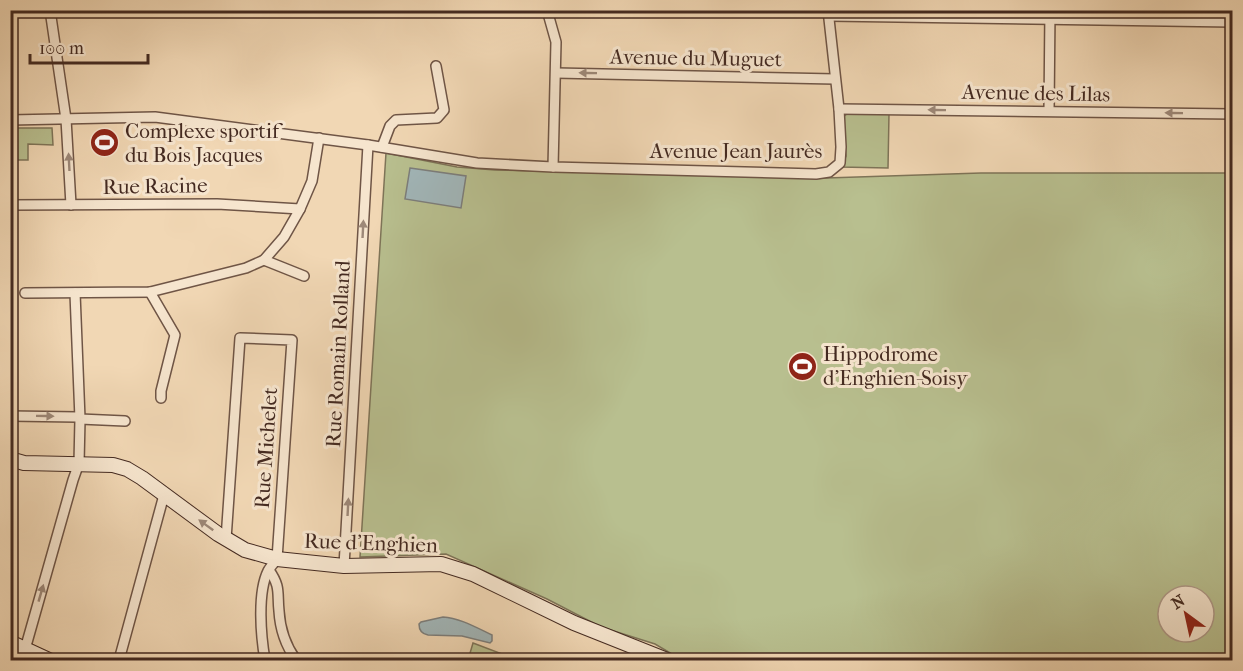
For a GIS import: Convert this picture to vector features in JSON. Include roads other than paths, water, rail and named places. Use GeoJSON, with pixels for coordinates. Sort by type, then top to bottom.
{"type":"FeatureCollection","features":[{"type":"Feature","properties":{"kind":"street"},"geometry":{"type":"LineString","coordinates":[[50,10],[66,119],[71,205]]}},
{"type":"Feature","properties":{"kind":"street"},"geometry":{"type":"LineString","coordinates":[[547,10],[556,42],[553,167]]}},
{"type":"Feature","properties":{"kind":"street"},"geometry":{"type":"LineString","coordinates":[[829,13],[1050,15],[1233,22]]}},
{"type":"Feature","properties":{"kind":"street","name":"Avenue Jean Jaurès"},"geometry":{"type":"LineString","coordinates":[[10,120],[155,117],[319,138],[477,163],[816,174],[829,172],[840,163],[839,109],[829,13]]}},
{"type":"Feature","properties":{"kind":"street"},"geometry":{"type":"LineString","coordinates":[[1049,111],[1050,15]]}},
{"type":"Feature","properties":{"kind":"street"},"geometry":{"type":"LineString","coordinates":[[382,147],[390,126],[396,120],[437,118],[444,110],[436,66]]}},
{"type":"Feature","properties":{"kind":"street","name":"Avenue du Muguet"},"geometry":{"type":"LineString","coordinates":[[556,73],[835,79]]}},
{"type":"Feature","properties":{"kind":"street","name":"Avenue des Lilas"},"geometry":{"type":"LineString","coordinates":[[839,109],[1233,114]]}},
{"type":"Feature","properties":{"kind":"street"},"geometry":{"type":"LineString","coordinates":[[25,293],[150,292],[246,268],[264,260],[284,237],[300,209],[312,181],[319,138]]}},
{"type":"Feature","properties":{"kind":"street","name":"Rue Romain Rolland"},"geometry":{"type":"LineString","coordinates":[[344,566],[368,145]]}},
{"type":"Feature","properties":{"kind":"street","name":"Rue Racine"},"geometry":{"type":"LineString","coordinates":[[10,205],[217,204],[300,209]]}},
{"type":"Feature","properties":{"kind":"street"},"geometry":{"type":"LineString","coordinates":[[264,260],[304,276]]}},
{"type":"Feature","properties":{"kind":"street"},"geometry":{"type":"LineString","coordinates":[[150,292],[175,335],[161,398]]}},
{"type":"Feature","properties":{"kind":"street"},"geometry":{"type":"LineString","coordinates":[[24,655],[73,480],[80,463],[75,293]]}},
{"type":"Feature","properties":{"kind":"street","name":"Rue Michelet"},"geometry":{"type":"LineString","coordinates":[[226,539],[240,338],[292,340],[273,565]]}},
{"type":"Feature","properties":{"kind":"street"},"geometry":{"type":"LineString","coordinates":[[10,416],[76,417],[125,421]]}},
{"type":"Feature","properties":{"kind":"street","name":"Rue d'Enghien"},"geometry":{"type":"LineString","coordinates":[[10,459],[24,463],[113,465],[128,470],[226,539],[273,565],[441,564],[473,574],[574,623],[667,660]]}},
{"type":"Feature","properties":{"kind":"street"},"geometry":{"type":"LineString","coordinates":[[119,660],[164,495]]}},
{"type":"Feature","properties":{"kind":"street"},"geometry":{"type":"LineString","coordinates":[[265,660],[261,638],[261,614],[264,583],[273,565]]}},
{"type":"Feature","properties":{"kind":"street"},"geometry":{"type":"LineString","coordinates":[[273,565],[278,587],[282,630],[288,648],[296,660]]}},
{"type":"Feature","properties":{"kind":"street"},"geometry":{"type":"LineString","coordinates":[[10,642],[24,655],[49,660]]}},
{"type":"Feature","properties":{"kind":"place","name":"Complexe sportif du Bois Jacques"},"geometry":{"type":"Point","coordinates":[104,143]}},
{"type":"Feature","properties":{"kind":"place","name":"Hippodrome d'Enghien-Soisy"},"geometry":{"type":"Point","coordinates":[802,366]}}]}
